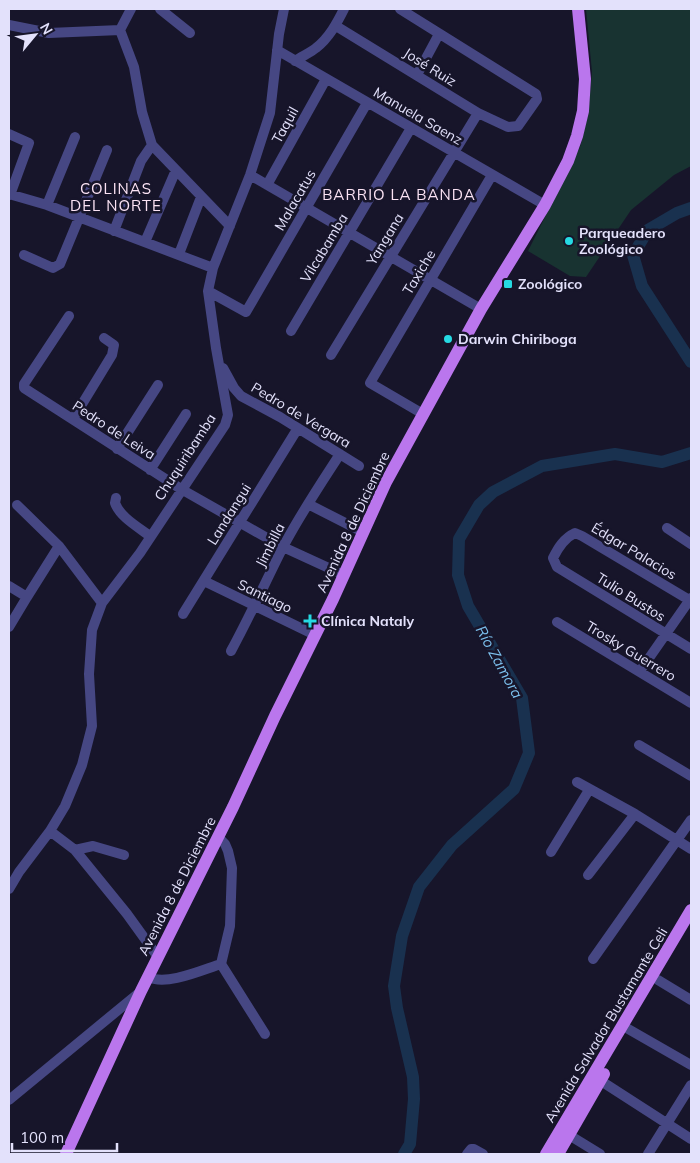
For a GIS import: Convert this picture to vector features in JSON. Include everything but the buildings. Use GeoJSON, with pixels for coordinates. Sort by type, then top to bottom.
{"type":"FeatureCollection","features":[{"type":"Feature","properties":{"kind":"main road","name":"Avenida 8 de Diciembre"},"geometry":{"type":"LineString","coordinates":[[66,1154],[141,991],[218,837],[344,575],[386,482],[480,309],[544,205],[568,161],[583,112],[585,79],[578,9]]}},
{"type":"Feature","properties":{"kind":"main road","name":"Avenida Salvador Bustamante Celi"},"geometry":{"type":"LineString","coordinates":[[546,1154],[564,1138],[601,1081],[626,1028],[658,980],[689,925],[691,910]]}},
{"type":"Feature","properties":{"kind":"main road","name":"Avenida Salvador Bustamante Celi"},"geometry":{"type":"LineString","coordinates":[[558,1154],[564,1138],[626,1028],[689,925]]}},
{"type":"Feature","properties":{"kind":"street"},"geometry":{"type":"LineString","coordinates":[[120,30],[132,9]]}},
{"type":"Feature","properties":{"kind":"street"},"geometry":{"type":"LineString","coordinates":[[160,9],[190,33]]}},
{"type":"Feature","properties":{"kind":"street","name":"Chuquiribamba"},"geometry":{"type":"LineString","coordinates":[[9,889],[18,872],[50,831],[65,806],[82,765],[92,726],[89,674],[92,630],[102,604],[225,425],[228,415],[208,291],[213,268],[250,176],[270,113],[284,9]]}},
{"type":"Feature","properties":{"kind":"street"},"geometry":{"type":"LineString","coordinates":[[295,61],[316,48],[336,26],[344,9]]}},
{"type":"Feature","properties":{"kind":"street"},"geometry":{"type":"LineString","coordinates":[[400,9],[439,34],[417,75]]}},
{"type":"Feature","properties":{"kind":"street"},"geometry":{"type":"LineString","coordinates":[[9,25],[49,33],[120,30]]}},
{"type":"Feature","properties":{"kind":"street","name":"José Ruiz"},"geometry":{"type":"LineString","coordinates":[[336,26],[478,113],[508,127],[518,126],[537,99],[536,94],[439,34]]}},
{"type":"Feature","properties":{"kind":"street"},"geometry":{"type":"LineString","coordinates":[[120,30],[134,67],[142,112],[152,145],[230,226]]}},
{"type":"Feature","properties":{"kind":"street","name":"Manuela Saenz"},"geometry":{"type":"LineString","coordinates":[[277,50],[544,205]]}},
{"type":"Feature","properties":{"kind":"street","name":"Taquil"},"geometry":{"type":"LineString","coordinates":[[267,185],[326,79]]}},
{"type":"Feature","properties":{"kind":"street","name":"Malacatus"},"geometry":{"type":"LineString","coordinates":[[208,291],[246,312],[368,102]]}},
{"type":"Feature","properties":{"kind":"street","name":"Yangana"},"geometry":{"type":"LineString","coordinates":[[331,355],[478,113]]}},
{"type":"Feature","properties":{"kind":"street","name":"Vilcabamba"},"geometry":{"type":"LineString","coordinates":[[291,331],[411,128]]}},
{"type":"Feature","properties":{"kind":"street"},"geometry":{"type":"LineString","coordinates":[[9,134],[29,143],[9,194],[47,205],[213,268]]}},
{"type":"Feature","properties":{"kind":"street"},"geometry":{"type":"LineString","coordinates":[[47,205],[75,137]]}},
{"type":"Feature","properties":{"kind":"street"},"geometry":{"type":"LineString","coordinates":[[114,231],[141,161],[152,145]]}},
{"type":"Feature","properties":{"kind":"street"},"geometry":{"type":"LineString","coordinates":[[24,255],[53,268],[58,267],[107,150]]}},
{"type":"Feature","properties":{"kind":"street"},"geometry":{"type":"LineString","coordinates":[[145,242],[176,170]]}},
{"type":"Feature","properties":{"kind":"street","name":"Taxiche"},"geometry":{"type":"LineString","coordinates":[[423,414],[370,383],[492,175]]}},
{"type":"Feature","properties":{"kind":"street"},"geometry":{"type":"LineString","coordinates":[[250,176],[480,309]]}},
{"type":"Feature","properties":{"kind":"street"},"geometry":{"type":"LineString","coordinates":[[179,254],[202,197]]}},
{"type":"Feature","properties":{"kind":"street","name":"Pedro de Leiva"},"geometry":{"type":"LineString","coordinates":[[69,316],[24,384],[24,388],[150,470],[240,524],[283,548],[344,575]]}},
{"type":"Feature","properties":{"kind":"street"},"geometry":{"type":"LineString","coordinates":[[73,419],[112,355],[114,345],[104,338]]}},
{"type":"Feature","properties":{"kind":"street","name":"Pedro de Vergara"},"geometry":{"type":"LineString","coordinates":[[218,359],[234,388],[241,396],[298,428],[359,466]]}},
{"type":"Feature","properties":{"kind":"street"},"geometry":{"type":"LineString","coordinates":[[117,449],[158,385]]}},
{"type":"Feature","properties":{"kind":"street"},"geometry":{"type":"LineString","coordinates":[[150,470],[186,414]]}},
{"type":"Feature","properties":{"kind":"street","name":"Landangui"},"geometry":{"type":"LineString","coordinates":[[183,614],[298,428]]}},
{"type":"Feature","properties":{"kind":"street","name":"Jimbilla"},"geometry":{"type":"LineString","coordinates":[[231,652],[283,548],[340,454]]}},
{"type":"Feature","properties":{"kind":"street"},"geometry":{"type":"LineString","coordinates":[[116,498],[115,503],[120,511],[150,536]]}},
{"type":"Feature","properties":{"kind":"street"},"geometry":{"type":"LineString","coordinates":[[308,504],[363,532]]}},
{"type":"Feature","properties":{"kind":"street"},"geometry":{"type":"LineString","coordinates":[[17,505],[59,546],[102,604]]}},
{"type":"Feature","properties":{"kind":"street"},"geometry":{"type":"LineString","coordinates":[[667,528],[691,544]]}},
{"type":"Feature","properties":{"kind":"street","name":"Édgar Palacios"},"geometry":{"type":"LineString","coordinates":[[557,567],[553,558],[557,549],[575,533],[691,600]]}},
{"type":"Feature","properties":{"kind":"street"},"geometry":{"type":"LineString","coordinates":[[9,626],[59,546]]}},
{"type":"Feature","properties":{"kind":"street","name":"Tulio Bustos"},"geometry":{"type":"LineString","coordinates":[[557,567],[691,649]]}},
{"type":"Feature","properties":{"kind":"street","name":"Santiago"},"geometry":{"type":"LineString","coordinates":[[204,581],[315,635]]}},
{"type":"Feature","properties":{"kind":"street"},"geometry":{"type":"LineString","coordinates":[[9,586],[27,597]]}},
{"type":"Feature","properties":{"kind":"street"},"geometry":{"type":"LineString","coordinates":[[640,671],[691,600]]}},
{"type":"Feature","properties":{"kind":"street","name":"Trosky Guerrero"},"geometry":{"type":"LineString","coordinates":[[557,622],[691,703]]}},
{"type":"Feature","properties":{"kind":"street"},"geometry":{"type":"LineString","coordinates":[[639,745],[691,776]]}},
{"type":"Feature","properties":{"kind":"street"},"geometry":{"type":"LineString","coordinates":[[577,782],[636,814],[691,849]]}},
{"type":"Feature","properties":{"kind":"street"},"geometry":{"type":"LineString","coordinates":[[551,852],[589,790]]}},
{"type":"Feature","properties":{"kind":"street"},"geometry":{"type":"LineString","coordinates":[[588,876],[636,814]]}},
{"type":"Feature","properties":{"kind":"street"},"geometry":{"type":"LineString","coordinates":[[593,959],[691,820]]}},
{"type":"Feature","properties":{"kind":"street"},"geometry":{"type":"LineString","coordinates":[[50,831],[76,850],[127,914],[158,957]]}},
{"type":"Feature","properties":{"kind":"street"},"geometry":{"type":"LineString","coordinates":[[218,837],[225,844],[232,868],[230,926],[221,964],[265,1034]]}},
{"type":"Feature","properties":{"kind":"street"},"geometry":{"type":"LineString","coordinates":[[76,850],[93,846],[124,855]]}},
{"type":"Feature","properties":{"kind":"street"},"geometry":{"type":"LineString","coordinates":[[148,977],[154,980],[167,980],[221,964]]}},
{"type":"Feature","properties":{"kind":"street"},"geometry":{"type":"LineString","coordinates":[[658,980],[691,1000]]}},
{"type":"Feature","properties":{"kind":"street"},"geometry":{"type":"LineString","coordinates":[[9,1100],[141,991]]}},
{"type":"Feature","properties":{"kind":"street"},"geometry":{"type":"LineString","coordinates":[[626,1028],[691,1065]]}},
{"type":"Feature","properties":{"kind":"street"},"geometry":{"type":"LineString","coordinates":[[601,1081],[691,1139]]}},
{"type":"Feature","properties":{"kind":"street"},"geometry":{"type":"LineString","coordinates":[[648,1154],[691,1085]]}},
{"type":"Feature","properties":{"kind":"street"},"geometry":{"type":"LineString","coordinates":[[564,1138],[600,1154]]}},
{"type":"Feature","properties":{"kind":"street"},"geometry":{"type":"LineString","coordinates":[[468,1152],[474,1149],[483,1154]]}},
{"type":"Feature","properties":{"kind":"green space"},"geometry":{"type":"Polygon","coordinates":[[[586,9],[691,9],[691,166],[674,175],[631,210],[586,277],[570,276],[528,251],[580,147],[588,115],[592,72],[586,9]]]}},
{"type":"Feature","properties":{"kind":"waterway","name":"Río Zamora"},"geometry":{"type":"LineString","coordinates":[[691,208],[677,213],[648,230],[633,255],[642,286],[691,362]]}},
{"type":"Feature","properties":{"kind":"waterway","name":"Río Zamora"},"geometry":{"type":"LineString","coordinates":[[404,1154],[410,1144],[414,1099],[413,1077],[397,1008],[394,986],[402,936],[419,887],[452,845],[514,789],[529,753],[522,698],[468,606],[458,575],[459,539],[479,505],[493,492],[542,466],[615,454],[662,462],[691,453]]}},
{"type":"Feature","properties":{"kind":"place","name":"Parqueadero Zoológico"},"geometry":{"type":"Point","coordinates":[569,241]}},
{"type":"Feature","properties":{"kind":"place","name":"Zoológico"},"geometry":{"type":"Point","coordinates":[508,284]}},
{"type":"Feature","properties":{"kind":"place","name":"Darwin Chiriboga"},"geometry":{"type":"Point","coordinates":[448,339]}},
{"type":"Feature","properties":{"kind":"place","name":"Clínica Nataly"},"geometry":{"type":"Point","coordinates":[310,621]}},
{"type":"Feature","properties":{"kind":"district","name":"BARRIO LA BANDA"},"geometry":{"type":"Point","coordinates":[399,195]}},
{"type":"Feature","properties":{"kind":"district","name":"COLINAS DEL NORTE"},"geometry":{"type":"Point","coordinates":[116,198]}}]}
